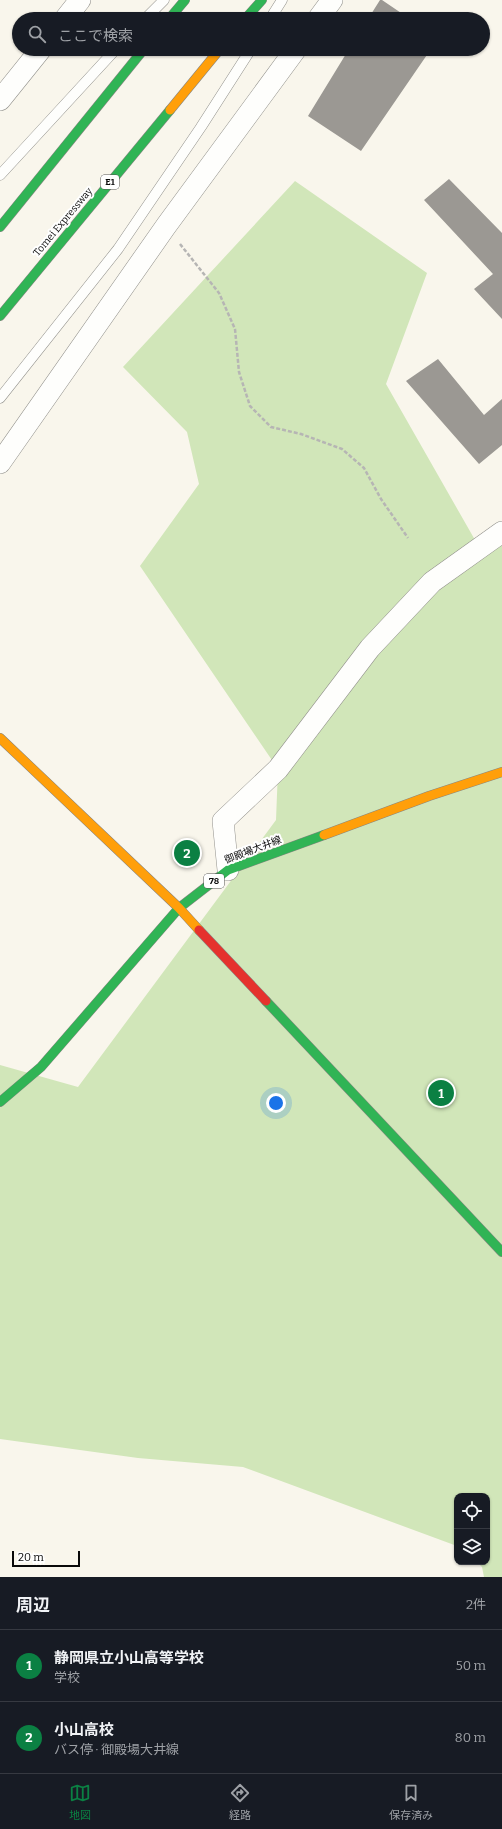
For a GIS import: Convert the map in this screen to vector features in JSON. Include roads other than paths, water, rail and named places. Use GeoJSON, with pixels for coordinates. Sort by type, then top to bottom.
{"type":"FeatureCollection","features":[{"type":"Feature","properties":{"kind":"main road"},"geometry":{"type":"LineString","coordinates":[[175,12],[185,0]]}},
{"type":"Feature","properties":{"kind":"main road"},"geometry":{"type":"LineString","coordinates":[[252,12],[262,0]]}},
{"type":"Feature","properties":{"kind":"main road"},"geometry":{"type":"LineString","coordinates":[[0,227],[138,56]]}},
{"type":"Feature","properties":{"kind":"main road","name":"Tomei Expressway"},"geometry":{"type":"LineString","coordinates":[[0,316],[214,56]]}},
{"type":"Feature","properties":{"kind":"main road"},"geometry":{"type":"LineString","coordinates":[[0,738],[179,908],[502,1252]]}},
{"type":"Feature","properties":{"kind":"main road","name":"御殿場大井線"},"geometry":{"type":"LineString","coordinates":[[0,1102],[41,1068],[179,908],[228,870],[429,796],[502,772]]}},
{"type":"Feature","properties":{"kind":"street"},"geometry":{"type":"LineString","coordinates":[[70,12],[80,0]]}},
{"type":"Feature","properties":{"kind":"street"},"geometry":{"type":"LineString","coordinates":[[323,12],[332,0]]}},
{"type":"Feature","properties":{"kind":"street"},"geometry":{"type":"LineString","coordinates":[[0,100],[35,56]]}},
{"type":"Feature","properties":{"kind":"street"},"geometry":{"type":"LineString","coordinates":[[0,463],[166,226],[291,56]]}},
{"type":"Feature","properties":{"kind":"street"},"geometry":{"type":"LineString","coordinates":[[228,870],[223,821],[278,769],[370,648],[432,582],[502,532]]}},
{"type":"Feature","properties":{"kind":"lane"},"geometry":{"type":"LineString","coordinates":[[152,12],[164,0]]}},
{"type":"Feature","properties":{"kind":"lane"},"geometry":{"type":"LineString","coordinates":[[274,12],[282,0]]}},
{"type":"Feature","properties":{"kind":"lane"},"geometry":{"type":"LineString","coordinates":[[0,175],[110,56]]}},
{"type":"Feature","properties":{"kind":"lane"},"geometry":{"type":"LineString","coordinates":[[0,398],[118,249],[201,127],[247,56]]}},
{"type":"Feature","properties":{"kind":"place","name":"小山高校"},"geometry":{"type":"Point","coordinates":[187,853]}},
{"type":"Feature","properties":{"kind":"place","name":"静岡県立小山高等学校"},"geometry":{"type":"Point","coordinates":[441,1093]}}]}
